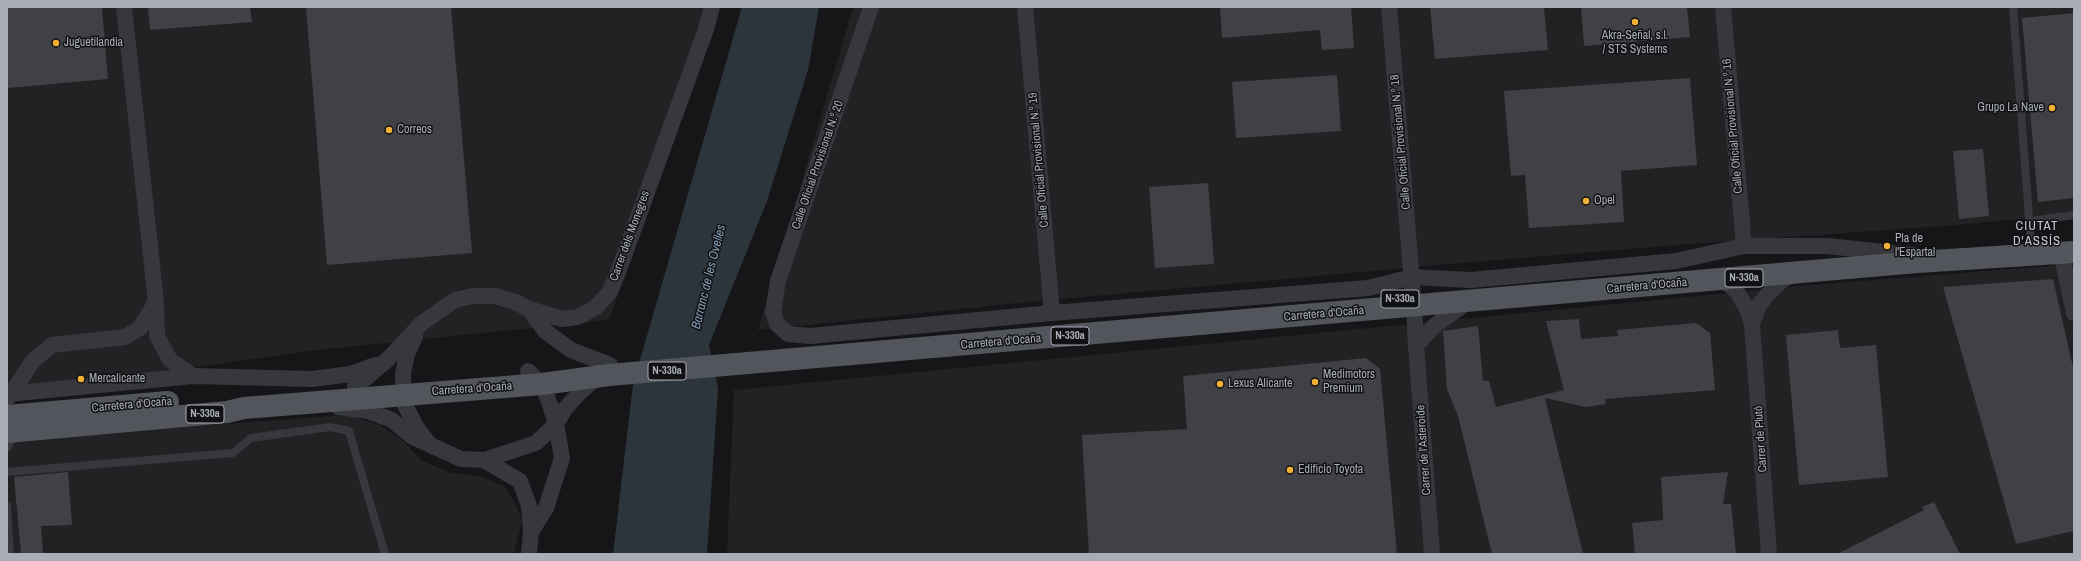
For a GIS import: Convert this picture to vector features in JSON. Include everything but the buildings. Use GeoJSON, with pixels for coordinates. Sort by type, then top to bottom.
{"type":"FeatureCollection","features":[{"type":"Feature","properties":{"kind":"main road","name":"Carretera d'Ocaña"},"geometry":{"type":"LineString","coordinates":[[16,431],[227,412],[244,408],[402,388],[606,372],[1413,294],[1912,255],[2031,244],[2070,248]]}},
{"type":"Feature","properties":{"kind":"main road","name":"Carretera d'Ocaña"},"geometry":{"type":"LineString","coordinates":[[1413,294],[1468,302],[2070,248]]}},
{"type":"Feature","properties":{"kind":"main road","name":"Carretera d'Ocaña"},"geometry":{"type":"LineString","coordinates":[[7,416],[321,384],[356,387],[402,388]]}},
{"type":"Feature","properties":{"kind":"street"},"geometry":{"type":"LineString","coordinates":[[124,7],[156,302],[157,336],[170,360],[193,376]]}},
{"type":"Feature","properties":{"kind":"street","name":"Carrer dels Monegres"},"geometry":{"type":"LineString","coordinates":[[422,322],[455,300],[473,296],[495,296],[515,302],[529,309],[562,319],[578,317],[594,308],[609,293],[617,275],[705,32],[712,7]]}},
{"type":"Feature","properties":{"kind":"street","name":"Calle Oficial Provisional N.º 20"},"geometry":{"type":"LineString","coordinates":[[777,324],[773,312],[778,282],[871,7]]}},
{"type":"Feature","properties":{"kind":"street","name":"Calle Oficial Provisional N.º 19"},"geometry":{"type":"LineString","coordinates":[[1025,7],[1052,313]]}},
{"type":"Feature","properties":{"kind":"street","name":"Calle Oficial Provisional N.º 18"},"geometry":{"type":"LineString","coordinates":[[1389,7],[1413,294]]}},
{"type":"Feature","properties":{"kind":"street","name":"Calle Oficial Provisional N.º 16"},"geometry":{"type":"LineString","coordinates":[[1722,7],[1744,246]]}},
{"type":"Feature","properties":{"kind":"street","name":"Carretera d'Ocaña"},"geometry":{"type":"LineString","coordinates":[[777,324],[788,334],[810,336],[1052,313],[1368,288],[1413,294],[1471,280],[1660,263],[1676,261],[1744,246],[1828,246],[1912,255]]}},
{"type":"Feature","properties":{"kind":"street"},"geometry":{"type":"LineString","coordinates":[[2070,248],[2074,313]]}},
{"type":"Feature","properties":{"kind":"street","name":"Carrer de Plutó"},"geometry":{"type":"LineString","coordinates":[[1752,324],[1759,305],[1767,295],[1780,282],[1794,273]]}},
{"type":"Feature","properties":{"kind":"street","name":"Carrer de Plutó"},"geometry":{"type":"LineString","coordinates":[[1722,280],[1736,290],[1747,309],[1752,324],[1769,554]]}},
{"type":"Feature","properties":{"kind":"street","name":"Carrer de l'Asteroide"},"geometry":{"type":"LineString","coordinates":[[1413,294],[1432,554]]}},
{"type":"Feature","properties":{"kind":"street","name":"Carretera d'Ocaña"},"geometry":{"type":"LineString","coordinates":[[9,396],[33,361],[52,344],[125,337],[140,328],[156,302]]}},
{"type":"Feature","properties":{"kind":"street"},"geometry":{"type":"LineString","coordinates":[[1416,346],[1434,326],[1468,302]]}},
{"type":"Feature","properties":{"kind":"street","name":"Carretera d'Ocaña"},"geometry":{"type":"LineString","coordinates":[[227,412],[244,415],[337,407],[368,411],[392,420],[411,436],[461,459],[484,460],[536,443],[556,424],[564,409],[606,372],[571,350],[545,331],[529,309]]}},
{"type":"Feature","properties":{"kind":"street"},"geometry":{"type":"LineString","coordinates":[[422,322],[407,354],[402,388],[405,405],[417,428],[430,446]]}},
{"type":"Feature","properties":{"kind":"street","name":"Carretera d'Ocaña"},"geometry":{"type":"LineString","coordinates":[[9,396],[193,376],[321,384],[386,361],[422,322]]}},
{"type":"Feature","properties":{"kind":"street"},"geometry":{"type":"LineString","coordinates":[[356,387],[386,361]]}},
{"type":"Feature","properties":{"kind":"street"},"geometry":{"type":"LineString","coordinates":[[531,532],[546,508],[562,458],[556,424],[535,378]]}},
{"type":"Feature","properties":{"kind":"street"},"geometry":{"type":"LineString","coordinates":[[484,460],[520,481],[530,506],[531,532],[529,554]]}},
{"type":"Feature","properties":{"kind":"lane"},"geometry":{"type":"LineString","coordinates":[[2013,7],[2031,244]]}},
{"type":"Feature","properties":{"kind":"lane"},"geometry":{"type":"LineString","coordinates":[[2030,221],[2074,215]]}},
{"type":"Feature","properties":{"kind":"lane"},"geometry":{"type":"LineString","coordinates":[[7,472],[233,453],[250,438],[330,427],[350,431],[385,554]]}},
{"type":"Feature","properties":{"kind":"lane"},"geometry":{"type":"LineString","coordinates":[[7,448],[16,431]]}},
{"type":"Feature","properties":{"kind":"lane"},"geometry":{"type":"LineString","coordinates":[[7,506],[10,554]]}},
{"type":"Feature","properties":{"kind":"shaded area"},"geometry":{"type":"Polygon","coordinates":[[[7,7],[720,7],[609,320],[317,350],[7,394],[7,7]]]}},
{"type":"Feature","properties":{"kind":"shaded area"},"geometry":{"type":"Polygon","coordinates":[[[853,7],[2074,7],[2074,214],[1943,226],[1676,245],[1451,264],[1027,302],[758,330],[853,7]]]}},
{"type":"Feature","properties":{"kind":"shaded area"},"geometry":{"type":"Polygon","coordinates":[[[2074,264],[2074,554],[727,554],[734,390],[1800,286],[2074,264]]]}},
{"type":"Feature","properties":{"kind":"shaded area"},"geometry":{"type":"Polygon","coordinates":[[[347,415],[380,425],[404,442],[421,460],[448,472],[481,477],[504,486],[515,503],[522,520],[514,554],[7,554],[7,440],[347,415]]]}},
{"type":"Feature","properties":{"kind":"water","name":"Barranc de les Ovelles"},"geometry":{"type":"Polygon","coordinates":[[[742,7],[819,7],[808,70],[767,201],[709,345],[718,389],[707,554],[613,554],[633,384],[742,7]]]}},
{"type":"Feature","properties":{"kind":"place","name":"Akra-Señal, s.l. / STS Systems"},"geometry":{"type":"Point","coordinates":[1635,22]}},
{"type":"Feature","properties":{"kind":"place","name":"Juguetilandia"},"geometry":{"type":"Point","coordinates":[56,43]}},
{"type":"Feature","properties":{"kind":"place","name":"Grupo La Nave"},"geometry":{"type":"Point","coordinates":[2052,108]}},
{"type":"Feature","properties":{"kind":"place","name":"Correos"},"geometry":{"type":"Point","coordinates":[389,130]}},
{"type":"Feature","properties":{"kind":"place","name":"Opel"},"geometry":{"type":"Point","coordinates":[1586,201]}},
{"type":"Feature","properties":{"kind":"place","name":"Pla de l'Espartal"},"geometry":{"type":"Point","coordinates":[1887,246]}},
{"type":"Feature","properties":{"kind":"place","name":"Mercalicante"},"geometry":{"type":"Point","coordinates":[81,379]}},
{"type":"Feature","properties":{"kind":"place","name":"Medimotors Premium"},"geometry":{"type":"Point","coordinates":[1315,382]}},
{"type":"Feature","properties":{"kind":"place","name":"Lexus Alicante"},"geometry":{"type":"Point","coordinates":[1220,384]}},
{"type":"Feature","properties":{"kind":"place","name":"Edificio Toyota"},"geometry":{"type":"Point","coordinates":[1290,470]}},
{"type":"Feature","properties":{"kind":"district","name":"CIUTAT D'ASSÍS"},"geometry":{"type":"Point","coordinates":[2037,234]}}]}
